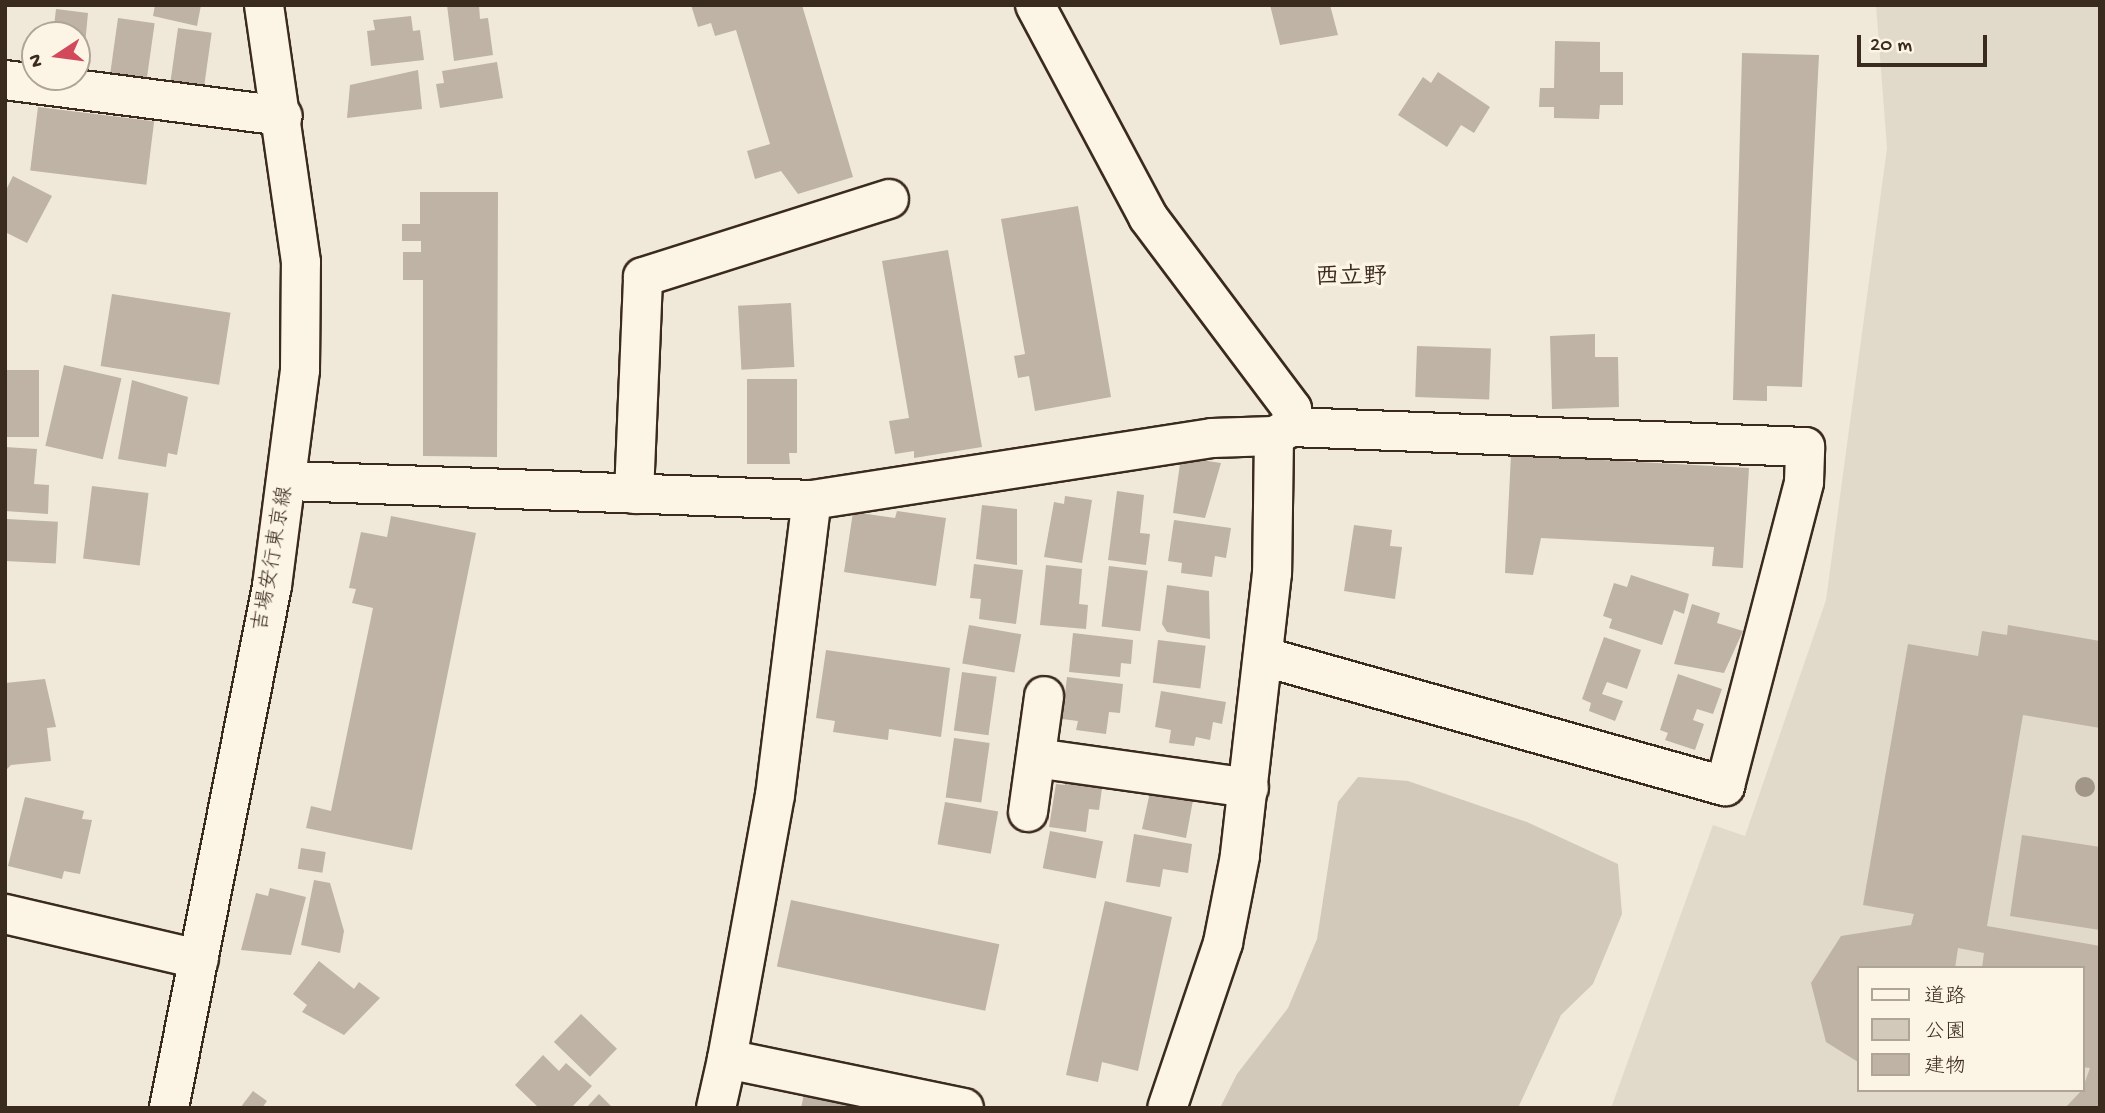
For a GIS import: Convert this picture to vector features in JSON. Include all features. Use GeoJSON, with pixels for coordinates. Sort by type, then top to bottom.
{"type":"FeatureCollection","features":[{"type":"Feature","properties":{"kind":"street","name":"吉場安行東京線"},"geometry":{"type":"LineString","coordinates":[[169,1108],[290,481],[301,262],[283,116],[264,5]]}},
{"type":"Feature","properties":{"kind":"street"},"geometry":{"type":"LineString","coordinates":[[1035,5],[1148,217],[1292,409],[1282,431],[1265,657],[1249,788],[1223,943],[1167,1108]]}},
{"type":"Feature","properties":{"kind":"street"},"geometry":{"type":"LineString","coordinates":[[5,80],[283,116]]}},
{"type":"Feature","properties":{"kind":"street"},"geometry":{"type":"LineString","coordinates":[[634,494],[643,277],[889,199]]}},
{"type":"Feature","properties":{"kind":"street"},"geometry":{"type":"LineString","coordinates":[[290,481],[812,500],[1212,438],[1282,431],[1805,447],[1804,482],[1725,786],[1265,657]]}},
{"type":"Feature","properties":{"kind":"street"},"geometry":{"type":"LineString","coordinates":[[716,1108],[775,795],[812,500]]}},
{"type":"Feature","properties":{"kind":"street"},"geometry":{"type":"LineString","coordinates":[[1028,811],[1044,696]]}},
{"type":"Feature","properties":{"kind":"street"},"geometry":{"type":"LineString","coordinates":[[1036,758],[1249,788]]}},
{"type":"Feature","properties":{"kind":"street"},"geometry":{"type":"LineString","coordinates":[[5,914],[199,959]]}},
{"type":"Feature","properties":{"kind":"street"},"geometry":{"type":"LineString","coordinates":[[727,1059],[964,1108]]}},
{"type":"Feature","properties":{"kind":"shaded area"},"geometry":{"type":"Polygon","coordinates":[[[1876,5],[2100,5],[2100,1108],[1611,1108],[1713,825],[1745,836],[1826,600],[1887,148],[1876,5]]]}},
{"type":"Feature","properties":{"kind":"green space"},"geometry":{"type":"Polygon","coordinates":[[[1358,777],[1408,781],[1527,822],[1618,864],[1622,914],[1593,984],[1561,1015],[1518,1108],[1220,1108],[1237,1074],[1288,1008],[1317,939],[1338,802],[1358,777]]]}},
{"type":"Feature","properties":{"kind":"building"},"geometry":{"type":"Polygon","coordinates":[[[155,5],[201,5],[197,26],[153,16],[155,5]]]}},
{"type":"Feature","properties":{"kind":"building"},"geometry":{"type":"Polygon","coordinates":[[[447,5],[479,5],[480,19],[488,18],[493,55],[454,61],[447,5]]]}},
{"type":"Feature","properties":{"kind":"building"},"geometry":{"type":"Polygon","coordinates":[[[691,5],[802,5],[853,177],[798,194],[781,171],[755,179],[747,151],[770,144],[736,30],[715,36],[711,23],[698,27],[691,5]]]}},
{"type":"Feature","properties":{"kind":"building"},"geometry":{"type":"Polygon","coordinates":[[[1270,5],[1330,5],[1338,35],[1280,45],[1270,5]]]}},
{"type":"Feature","properties":{"kind":"building"},"geometry":{"type":"Polygon","coordinates":[[[56,9],[88,13],[87,21],[55,21],[56,9]]]}},
{"type":"Feature","properties":{"kind":"building"},"geometry":{"type":"Polygon","coordinates":[[[411,16],[413,31],[420,30],[424,60],[371,66],[367,31],[375,30],[373,20],[411,16]]]}},
{"type":"Feature","properties":{"kind":"building"},"geometry":{"type":"Polygon","coordinates":[[[118,18],[155,23],[146,83],[110,77],[118,18]]]}},
{"type":"Feature","properties":{"kind":"building"},"geometry":{"type":"Polygon","coordinates":[[[178,28],[212,33],[204,90],[170,85],[178,28]]]}},
{"type":"Feature","properties":{"kind":"building"},"geometry":{"type":"Polygon","coordinates":[[[1555,41],[1600,42],[1600,72],[1623,72],[1623,105],[1600,105],[1599,119],[1554,118],[1554,107],[1539,107],[1540,88],[1554,88],[1555,41]]]}},
{"type":"Feature","properties":{"kind":"building"},"geometry":{"type":"Polygon","coordinates":[[[1742,53],[1819,55],[1802,387],[1767,386],[1767,401],[1733,400],[1742,53]]]}},
{"type":"Feature","properties":{"kind":"building"},"geometry":{"type":"Polygon","coordinates":[[[497,62],[503,98],[440,108],[436,84],[444,83],[442,71],[497,62]]]}},
{"type":"Feature","properties":{"kind":"building"},"geometry":{"type":"Polygon","coordinates":[[[418,70],[422,109],[347,118],[350,85],[418,70]]]}},
{"type":"Feature","properties":{"kind":"building"},"geometry":{"type":"Polygon","coordinates":[[[1438,72],[1490,107],[1474,133],[1461,125],[1447,147],[1398,115],[1423,77],[1431,83],[1438,72]]]}},
{"type":"Feature","properties":{"kind":"building"},"geometry":{"type":"Polygon","coordinates":[[[38,107],[154,121],[146,185],[30,171],[38,107]]]}},
{"type":"Feature","properties":{"kind":"building"},"geometry":{"type":"Polygon","coordinates":[[[13,176],[52,196],[27,243],[5,232],[5,192],[13,176]]]}},
{"type":"Feature","properties":{"kind":"building"},"geometry":{"type":"Polygon","coordinates":[[[420,192],[498,192],[497,457],[423,456],[423,280],[403,280],[403,252],[421,252],[421,241],[402,241],[402,224],[420,224],[420,192]]]}},
{"type":"Feature","properties":{"kind":"building"},"geometry":{"type":"Polygon","coordinates":[[[1078,206],[1111,397],[1035,411],[1029,376],[1018,378],[1014,356],[1025,354],[1001,219],[1078,206]]]}},
{"type":"Feature","properties":{"kind":"building"},"geometry":{"type":"Polygon","coordinates":[[[948,250],[982,447],[914,458],[914,451],[895,454],[889,421],[909,418],[882,261],[948,250]]]}},
{"type":"Feature","properties":{"kind":"building"},"geometry":{"type":"Polygon","coordinates":[[[112,294],[231,313],[219,385],[101,366],[112,294]]]}},
{"type":"Feature","properties":{"kind":"building"},"geometry":{"type":"Polygon","coordinates":[[[791,303],[794,367],[741,370],[738,306],[791,303]]]}},
{"type":"Feature","properties":{"kind":"building"},"geometry":{"type":"Polygon","coordinates":[[[1595,334],[1595,357],[1618,357],[1619,407],[1552,409],[1550,336],[1595,334]]]}},
{"type":"Feature","properties":{"kind":"building"},"geometry":{"type":"Polygon","coordinates":[[[1417,346],[1491,349],[1489,400],[1415,397],[1417,346]]]}},
{"type":"Feature","properties":{"kind":"building"},"geometry":{"type":"Polygon","coordinates":[[[64,365],[121,378],[103,459],[45,446],[64,365]]]}},
{"type":"Feature","properties":{"kind":"building"},"geometry":{"type":"Polygon","coordinates":[[[5,370],[39,370],[39,437],[5,437],[5,370]]]}},
{"type":"Feature","properties":{"kind":"building"},"geometry":{"type":"Polygon","coordinates":[[[747,379],[797,379],[797,453],[789,453],[790,464],[747,464],[747,379]]]}},
{"type":"Feature","properties":{"kind":"building"},"geometry":{"type":"Polygon","coordinates":[[[132,380],[188,397],[177,455],[168,453],[166,467],[118,459],[132,380]]]}},
{"type":"Feature","properties":{"kind":"building"},"geometry":{"type":"Polygon","coordinates":[[[5,447],[37,449],[34,484],[49,485],[48,514],[5,511],[5,447]]]}},
{"type":"Feature","properties":{"kind":"building"},"geometry":{"type":"Polygon","coordinates":[[[1511,455],[1749,468],[1743,568],[1712,566],[1714,547],[1541,538],[1533,575],[1505,573],[1511,455]]]}},
{"type":"Feature","properties":{"kind":"building"},"geometry":{"type":"Polygon","coordinates":[[[1181,457],[1221,463],[1205,518],[1173,513],[1181,457]]]}},
{"type":"Feature","properties":{"kind":"building"},"geometry":{"type":"Polygon","coordinates":[[[92,486],[149,493],[140,565],[83,558],[92,486]]]}},
{"type":"Feature","properties":{"kind":"building"},"geometry":{"type":"Polygon","coordinates":[[[1117,491],[1144,495],[1140,533],[1150,534],[1146,565],[1108,560],[1117,491]]]}},
{"type":"Feature","properties":{"kind":"building"},"geometry":{"type":"Polygon","coordinates":[[[1065,496],[1092,500],[1082,563],[1044,557],[1054,502],[1064,504],[1065,496]]]}},
{"type":"Feature","properties":{"kind":"building"},"geometry":{"type":"Polygon","coordinates":[[[982,505],[1017,509],[1017,565],[976,559],[982,505]]]}},
{"type":"Feature","properties":{"kind":"building"},"geometry":{"type":"Polygon","coordinates":[[[897,511],[946,518],[936,586],[844,572],[853,512],[895,518],[897,511]]]}},
{"type":"Feature","properties":{"kind":"building"},"geometry":{"type":"Polygon","coordinates":[[[391,516],[476,533],[412,850],[306,828],[311,806],[331,811],[373,608],[352,603],[356,589],[349,588],[361,532],[387,537],[391,516]]]}},
{"type":"Feature","properties":{"kind":"building"},"geometry":{"type":"Polygon","coordinates":[[[7,519],[58,522],[56,564],[5,561],[7,519]]]}},
{"type":"Feature","properties":{"kind":"building"},"geometry":{"type":"Polygon","coordinates":[[[1174,520],[1231,528],[1226,558],[1215,556],[1212,577],[1181,573],[1182,563],[1168,561],[1174,520]]]}},
{"type":"Feature","properties":{"kind":"building"},"geometry":{"type":"Polygon","coordinates":[[[1354,525],[1392,530],[1390,546],[1402,547],[1395,599],[1344,591],[1354,525]]]}},
{"type":"Feature","properties":{"kind":"building"},"geometry":{"type":"Polygon","coordinates":[[[974,564],[1023,570],[1016,624],[979,619],[981,599],[970,598],[974,564]]]}},
{"type":"Feature","properties":{"kind":"building"},"geometry":{"type":"Polygon","coordinates":[[[1046,565],[1082,569],[1079,604],[1088,605],[1086,629],[1040,625],[1046,565]]]}},
{"type":"Feature","properties":{"kind":"building"},"geometry":{"type":"Polygon","coordinates":[[[1109,566],[1148,571],[1140,631],[1102,627],[1109,566]]]}},
{"type":"Feature","properties":{"kind":"building"},"geometry":{"type":"Polygon","coordinates":[[[1631,575],[1689,594],[1684,614],[1674,610],[1662,645],[1609,628],[1612,619],[1603,616],[1614,583],[1627,587],[1631,575]]]}},
{"type":"Feature","properties":{"kind":"building"},"geometry":{"type":"Polygon","coordinates":[[[1167,585],[1209,591],[1210,639],[1167,632],[1162,624],[1167,585]]]}},
{"type":"Feature","properties":{"kind":"building"},"geometry":{"type":"Polygon","coordinates":[[[1692,604],[1720,613],[1717,623],[1743,631],[1724,673],[1674,664],[1692,604]]]}},
{"type":"Feature","properties":{"kind":"building"},"geometry":{"type":"Polygon","coordinates":[[[969,625],[1021,634],[1014,673],[962,663],[969,625]]]}},
{"type":"Feature","properties":{"kind":"building"},"geometry":{"type":"Polygon","coordinates":[[[2008,625],[2100,641],[2100,728],[2023,715],[1987,926],[2100,946],[2100,1108],[2065,1108],[2080,1092],[2084,1092],[2090,1068],[2084,1067],[2084,966],[1982,966],[1984,953],[1958,948],[1955,966],[1856,966],[1856,1061],[1826,1042],[1811,983],[1841,936],[1911,925],[1914,914],[1863,905],[1908,644],[1978,656],[1982,631],[2007,635],[2008,625]]]}},
{"type":"Feature","properties":{"kind":"building"},"geometry":{"type":"Polygon","coordinates":[[[1073,633],[1133,640],[1131,664],[1121,663],[1120,677],[1069,672],[1073,633]]]}},
{"type":"Feature","properties":{"kind":"building"},"geometry":{"type":"Polygon","coordinates":[[[1604,637],[1641,650],[1627,689],[1607,682],[1602,694],[1623,701],[1615,721],[1589,711],[1591,703],[1582,699],[1604,637]]]}},
{"type":"Feature","properties":{"kind":"building"},"geometry":{"type":"Polygon","coordinates":[[[1158,640],[1206,646],[1200,689],[1153,683],[1158,640]]]}},
{"type":"Feature","properties":{"kind":"building"},"geometry":{"type":"Polygon","coordinates":[[[826,650],[950,668],[941,737],[889,729],[888,740],[833,732],[835,721],[816,718],[826,650]]]}},
{"type":"Feature","properties":{"kind":"building"},"geometry":{"type":"Polygon","coordinates":[[[962,672],[997,677],[988,735],[954,730],[962,672]]]}},
{"type":"Feature","properties":{"kind":"building"},"geometry":{"type":"Polygon","coordinates":[[[1678,674],[1722,689],[1713,714],[1697,709],[1693,720],[1704,724],[1695,750],[1665,740],[1668,733],[1660,730],[1678,674]]]}},
{"type":"Feature","properties":{"kind":"building"},"geometry":{"type":"Polygon","coordinates":[[[1067,677],[1123,684],[1120,713],[1109,712],[1106,734],[1076,730],[1078,721],[1062,719],[1067,677]]]}},
{"type":"Feature","properties":{"kind":"building"},"geometry":{"type":"Polygon","coordinates":[[[45,679],[56,727],[47,728],[51,761],[11,765],[5,771],[5,683],[45,679]]]}},
{"type":"Feature","properties":{"kind":"building"},"geometry":{"type":"Polygon","coordinates":[[[1161,691],[1226,702],[1222,724],[1213,722],[1210,740],[1196,737],[1194,746],[1169,743],[1171,730],[1155,727],[1161,691]]]}},
{"type":"Feature","properties":{"kind":"building"},"geometry":{"type":"Polygon","coordinates":[[[954,738],[990,743],[981,802],[946,797],[954,738]]]}},
{"type":"Feature","properties":{"kind":"building"},"geometry":{"type":"Polygon","coordinates":[[[1065,776],[1103,781],[1099,810],[1089,809],[1086,832],[1049,827],[1056,784],[1065,785],[1065,776]]]}},
{"type":"Feature","properties":{"kind":"building"},"geometry":{"type":"Polygon","coordinates":[[[1150,792],[1194,795],[1186,838],[1142,829],[1150,792]]]}},
{"type":"Feature","properties":{"kind":"building"},"geometry":{"type":"Polygon","coordinates":[[[25,797],[84,811],[82,819],[92,820],[80,874],[64,871],[62,879],[8,866],[25,797]]]}},
{"type":"Feature","properties":{"kind":"building"},"geometry":{"type":"Polygon","coordinates":[[[945,802],[998,811],[991,854],[938,844],[945,802]]]}},
{"type":"Feature","properties":{"kind":"building"},"geometry":{"type":"Polygon","coordinates":[[[1050,831],[1103,841],[1096,879],[1043,868],[1050,831]]]}},
{"type":"Feature","properties":{"kind":"building"},"geometry":{"type":"Polygon","coordinates":[[[1134,834],[1192,844],[1188,873],[1163,869],[1160,887],[1126,882],[1134,834]]]}},
{"type":"Feature","properties":{"kind":"building"},"geometry":{"type":"Polygon","coordinates":[[[2022,835],[2100,847],[2100,930],[2010,916],[2022,835]]]}},
{"type":"Feature","properties":{"kind":"building"},"geometry":{"type":"Polygon","coordinates":[[[301,848],[326,852],[322,873],[298,869],[301,848]]]}},
{"type":"Feature","properties":{"kind":"building"},"geometry":{"type":"Polygon","coordinates":[[[314,880],[330,883],[344,931],[340,953],[301,945],[314,880]]]}},
{"type":"Feature","properties":{"kind":"building"},"geometry":{"type":"Polygon","coordinates":[[[270,888],[306,897],[291,955],[241,950],[256,893],[268,896],[270,888]]]}},
{"type":"Feature","properties":{"kind":"building"},"geometry":{"type":"Polygon","coordinates":[[[791,900],[999,944],[985,1011],[777,967],[791,900]]]}},
{"type":"Feature","properties":{"kind":"building"},"geometry":{"type":"Polygon","coordinates":[[[1105,901],[1172,917],[1138,1071],[1102,1062],[1098,1082],[1066,1075],[1105,901]]]}},
{"type":"Feature","properties":{"kind":"building"},"geometry":{"type":"Polygon","coordinates":[[[319,961],[354,989],[359,982],[380,998],[344,1035],[302,1012],[307,1005],[293,994],[319,961]]]}},
{"type":"Feature","properties":{"kind":"building"},"geometry":{"type":"Polygon","coordinates":[[[581,1014],[617,1049],[590,1077],[554,1042],[581,1014]]]}},
{"type":"Feature","properties":{"kind":"building"},"geometry":{"type":"Polygon","coordinates":[[[543,1055],[559,1071],[566,1063],[592,1086],[571,1108],[539,1108],[515,1085],[543,1055]]]}},
{"type":"Feature","properties":{"kind":"building"},"geometry":{"type":"Polygon","coordinates":[[[253,1091],[267,1101],[262,1108],[240,1108],[253,1091]]]}},
{"type":"Feature","properties":{"kind":"building"},"geometry":{"type":"Polygon","coordinates":[[[599,1094],[613,1108],[586,1108],[599,1094]]]}},
{"type":"Feature","properties":{"kind":"building"},"geometry":{"type":"Polygon","coordinates":[[[804,1094],[865,1107],[801,1108],[804,1094]]]}},
{"type":"Feature","properties":{"kind":"district","name":"西立野"},"geometry":{"type":"Point","coordinates":[1351,279]}}]}
